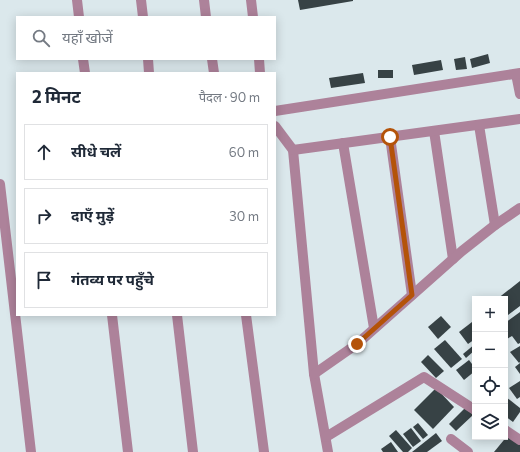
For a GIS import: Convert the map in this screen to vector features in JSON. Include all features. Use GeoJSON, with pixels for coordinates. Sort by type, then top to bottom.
{"type":"FeatureCollection","features":[{"type":"Feature","properties":{"kind":"street"},"geometry":{"type":"LineString","coordinates":[[77,0],[79,16]]}},
{"type":"Feature","properties":{"kind":"street"},"geometry":{"type":"LineString","coordinates":[[141,0],[143,16]]}},
{"type":"Feature","properties":{"kind":"street"},"geometry":{"type":"LineString","coordinates":[[204,0],[206,16]]}},
{"type":"Feature","properties":{"kind":"street"},"geometry":{"type":"LineString","coordinates":[[251,0],[253,16]]}},
{"type":"Feature","properties":{"kind":"street"},"geometry":{"type":"LineString","coordinates":[[83,60],[85,72]]}},
{"type":"Feature","properties":{"kind":"street"},"geometry":{"type":"LineString","coordinates":[[148,60],[149,72]]}},
{"type":"Feature","properties":{"kind":"street"},"geometry":{"type":"LineString","coordinates":[[212,60],[214,72]]}},
{"type":"Feature","properties":{"kind":"street"},"geometry":{"type":"LineString","coordinates":[[259,60],[260,72]]}},
{"type":"Feature","properties":{"kind":"street"},"geometry":{"type":"LineString","coordinates":[[276,111],[518,74],[520,94]]}},
{"type":"Feature","properties":{"kind":"street"},"geometry":{"type":"LineString","coordinates":[[292,150],[520,119]]}},
{"type":"Feature","properties":{"kind":"street"},"geometry":{"type":"LineString","coordinates":[[479,124],[495,225]]}},
{"type":"Feature","properties":{"kind":"street"},"geometry":{"type":"LineString","coordinates":[[276,127],[292,150],[314,374],[328,452]]}},
{"type":"Feature","properties":{"kind":"street"},"geometry":{"type":"LineString","coordinates":[[434,131],[453,259]]}},
{"type":"Feature","properties":{"kind":"street"},"geometry":{"type":"LineString","coordinates":[[390,137],[412,295]]}},
{"type":"Feature","properties":{"kind":"street"},"geometry":{"type":"LineString","coordinates":[[343,143],[374,328]]}},
{"type":"Feature","properties":{"kind":"street"},"geometry":{"type":"LineString","coordinates":[[0,184],[31,452]]}},
{"type":"Feature","properties":{"kind":"street"},"geometry":{"type":"LineString","coordinates":[[314,374],[357,344],[453,259],[495,225],[520,208]]}},
{"type":"Feature","properties":{"kind":"street"},"geometry":{"type":"LineString","coordinates":[[112,316],[128,452]]}},
{"type":"Feature","properties":{"kind":"street"},"geometry":{"type":"LineString","coordinates":[[177,316],[193,452]]}},
{"type":"Feature","properties":{"kind":"street"},"geometry":{"type":"LineString","coordinates":[[246,316],[264,452]]}},
{"type":"Feature","properties":{"kind":"street"},"geometry":{"type":"LineString","coordinates":[[326,437],[424,377],[472,408]]}},
{"type":"Feature","properties":{"kind":"street"},"geometry":{"type":"LineString","coordinates":[[508,432],[520,440]]}},
{"type":"Feature","properties":{"kind":"street"},"geometry":{"type":"LineString","coordinates":[[451,439],[468,452]]}},
{"type":"Feature","properties":{"kind":"building"},"geometry":{"type":"Polygon","coordinates":[[[298,0],[353,0],[353,1],[300,10],[298,0]]]}},
{"type":"Feature","properties":{"kind":"building"},"geometry":{"type":"Polygon","coordinates":[[[488,54],[490,63],[472,68],[470,59],[488,54]]]}},
{"type":"Feature","properties":{"kind":"building"},"geometry":{"type":"Polygon","coordinates":[[[465,57],[467,69],[456,70],[454,59],[465,57]]]}},
{"type":"Feature","properties":{"kind":"building"},"geometry":{"type":"Polygon","coordinates":[[[441,60],[443,70],[414,75],[412,65],[441,60]]]}},
{"type":"Feature","properties":{"kind":"building"},"geometry":{"type":"Polygon","coordinates":[[[378,70],[393,70],[393,78],[378,78],[378,70]]]}},
{"type":"Feature","properties":{"kind":"building"},"geometry":{"type":"Polygon","coordinates":[[[363,73],[365,83],[331,88],[329,78],[363,73]]]}},
{"type":"Feature","properties":{"kind":"building"},"geometry":{"type":"Polygon","coordinates":[[[520,281],[520,306],[508,315],[508,296],[501,296],[520,281]]]}},
{"type":"Feature","properties":{"kind":"building"},"geometry":{"type":"Polygon","coordinates":[[[520,312],[520,343],[518,344],[512,336],[508,338],[508,321],[520,312]]]}},
{"type":"Feature","properties":{"kind":"building"},"geometry":{"type":"Polygon","coordinates":[[[441,316],[451,327],[438,339],[428,327],[441,316]]]}},
{"type":"Feature","properties":{"kind":"building"},"geometry":{"type":"Polygon","coordinates":[[[472,322],[472,341],[468,344],[459,332],[472,322]]]}},
{"type":"Feature","properties":{"kind":"building"},"geometry":{"type":"Polygon","coordinates":[[[445,340],[462,359],[451,368],[434,349],[445,340]]]}},
{"type":"Feature","properties":{"kind":"building"},"geometry":{"type":"Polygon","coordinates":[[[472,346],[472,353],[466,358],[463,354],[472,346]]]}},
{"type":"Feature","properties":{"kind":"building"},"geometry":{"type":"Polygon","coordinates":[[[520,346],[520,362],[519,363],[510,352],[520,346]]]}},
{"type":"Feature","properties":{"kind":"building"},"geometry":{"type":"Polygon","coordinates":[[[428,355],[444,371],[436,378],[421,362],[428,355]]]}},
{"type":"Feature","properties":{"kind":"building"},"geometry":{"type":"Polygon","coordinates":[[[469,360],[472,364],[472,373],[464,380],[456,370],[469,360]]]}},
{"type":"Feature","properties":{"kind":"building"},"geometry":{"type":"Polygon","coordinates":[[[520,363],[520,374],[515,367],[520,363]]]}},
{"type":"Feature","properties":{"kind":"building"},"geometry":{"type":"Polygon","coordinates":[[[520,381],[520,397],[517,399],[509,388],[520,381]]]}},
{"type":"Feature","properties":{"kind":"building"},"geometry":{"type":"Polygon","coordinates":[[[436,388],[454,407],[433,429],[414,410],[436,388]]]}},
{"type":"Feature","properties":{"kind":"building"},"geometry":{"type":"Polygon","coordinates":[[[508,399],[520,408],[520,412],[513,422],[508,418],[508,399]]]}},
{"type":"Feature","properties":{"kind":"building"},"geometry":{"type":"Polygon","coordinates":[[[466,407],[472,414],[472,416],[456,431],[449,424],[466,407]]]}},
{"type":"Feature","properties":{"kind":"building"},"geometry":{"type":"Polygon","coordinates":[[[418,423],[428,435],[423,439],[413,427],[418,423]]]}},
{"type":"Feature","properties":{"kind":"building"},"geometry":{"type":"Polygon","coordinates":[[[411,428],[421,441],[413,447],[403,434],[411,428]]]}},
{"type":"Feature","properties":{"kind":"building"},"geometry":{"type":"Polygon","coordinates":[[[396,430],[412,448],[408,452],[403,452],[389,436],[396,430]]]}},
{"type":"Feature","properties":{"kind":"building"},"geometry":{"type":"Polygon","coordinates":[[[436,433],[442,441],[427,452],[412,452],[436,433]]]}},
{"type":"Feature","properties":{"kind":"building"},"geometry":{"type":"Polygon","coordinates":[[[508,435],[520,445],[520,452],[494,452],[504,440],[508,440],[508,435]]]}},
{"type":"Feature","properties":{"kind":"building"},"geometry":{"type":"Polygon","coordinates":[[[391,442],[398,452],[383,452],[381,449],[391,442]]]}},
{"type":"Feature","properties":{"kind":"route"},"geometry":{"type":"LineString","coordinates":[[357,344],[412,295],[390,137]]}}]}
